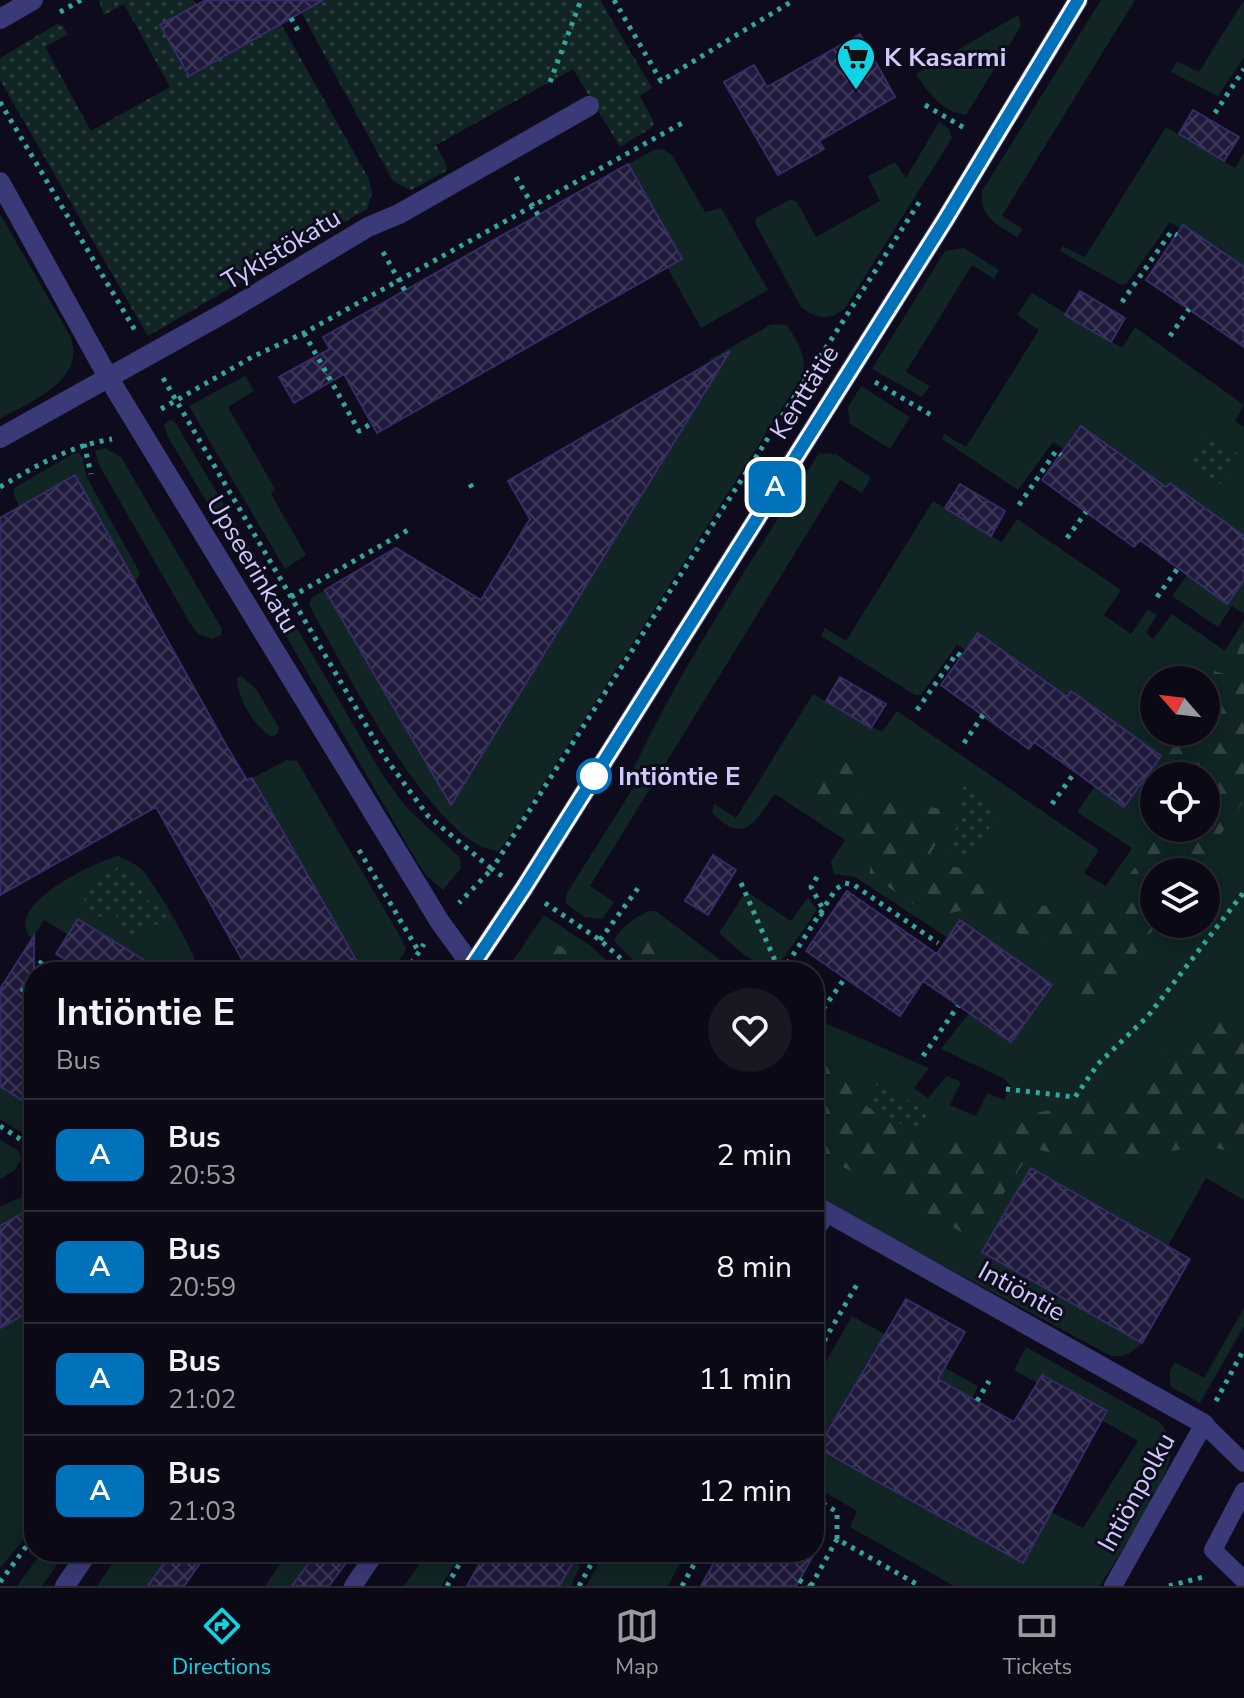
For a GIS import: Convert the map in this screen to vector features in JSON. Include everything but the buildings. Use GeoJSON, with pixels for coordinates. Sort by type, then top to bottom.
{"type":"FeatureCollection","features":[{"type":"Feature","properties":{"kind":"street"},"geometry":{"type":"LineString","coordinates":[[0,19],[33,0]]}},
{"type":"Feature","properties":{"kind":"street","name":"Kenttätie"},"geometry":{"type":"LineString","coordinates":[[475,962],[945,220],[1078,0]]}},
{"type":"Feature","properties":{"kind":"street","name":"Tykistökatu"},"geometry":{"type":"LineString","coordinates":[[0,438],[152,355],[368,227],[399,214],[589,106]]}},
{"type":"Feature","properties":{"kind":"street","name":"Upseerinkatu"},"geometry":{"type":"LineString","coordinates":[[0,182],[108,377],[466,962]]}},
{"type":"Feature","properties":{"kind":"street","name":"Intiöntie"},"geometry":{"type":"LineString","coordinates":[[824,1211],[1204,1424]]}},
{"type":"Feature","properties":{"kind":"street"},"geometry":{"type":"LineString","coordinates":[[65,1586],[81,1562]]}},
{"type":"Feature","properties":{"kind":"lane"},"geometry":{"type":"LineString","coordinates":[[1204,1424],[1244,1463]]}},
{"type":"Feature","properties":{"kind":"lane","name":"Intiönpolku"},"geometry":{"type":"LineString","coordinates":[[1113,1586],[1204,1424]]}},
{"type":"Feature","properties":{"kind":"lane"},"geometry":{"type":"LineString","coordinates":[[1244,1491],[1213,1550],[1244,1580]]}},
{"type":"Feature","properties":{"kind":"lane"},"geometry":{"type":"LineString","coordinates":[[353,1586],[369,1562]]}},
{"type":"Feature","properties":{"kind":"path"},"geometry":{"type":"LineString","coordinates":[[550,82],[581,0]]}},
{"type":"Feature","properties":{"kind":"path"},"geometry":{"type":"LineString","coordinates":[[614,0],[661,81],[794,0]]}},
{"type":"Feature","properties":{"kind":"path"},"geometry":{"type":"LineString","coordinates":[[291,18],[298,31]]}},
{"type":"Feature","properties":{"kind":"path"},"geometry":{"type":"LineString","coordinates":[[1215,113],[1244,69]]}},
{"type":"Feature","properties":{"kind":"path"},"geometry":{"type":"LineString","coordinates":[[0,102],[152,355],[174,399],[384,756],[428,816],[492,869]]}},
{"type":"Feature","properties":{"kind":"path"},"geometry":{"type":"LineString","coordinates":[[925,105],[966,129]]}},
{"type":"Feature","properties":{"kind":"path"},"geometry":{"type":"LineString","coordinates":[[0,487],[52,457],[84,443],[119,438],[174,399],[304,333],[684,122]]}},
{"type":"Feature","properties":{"kind":"path"},"geometry":{"type":"LineString","coordinates":[[503,156],[538,215]]}},
{"type":"Feature","properties":{"kind":"path"},"geometry":{"type":"LineString","coordinates":[[368,227],[405,291]]}},
{"type":"Feature","properties":{"kind":"path"},"geometry":{"type":"LineString","coordinates":[[1122,302],[1171,232],[1177,235]]}},
{"type":"Feature","properties":{"kind":"path"},"geometry":{"type":"LineString","coordinates":[[1170,336],[1189,309]]}},
{"type":"Feature","properties":{"kind":"path"},"geometry":{"type":"LineString","coordinates":[[304,333],[359,431],[372,423]]}},
{"type":"Feature","properties":{"kind":"path"},"geometry":{"type":"LineString","coordinates":[[850,368],[931,415]]}},
{"type":"Feature","properties":{"kind":"path"},"geometry":{"type":"LineString","coordinates":[[84,443],[91,474]]}},
{"type":"Feature","properties":{"kind":"path"},"geometry":{"type":"LineString","coordinates":[[1019,505],[1056,451],[1061,455]]}},
{"type":"Feature","properties":{"kind":"path"},"geometry":{"type":"LineString","coordinates":[[470,484],[474,491]]}},
{"type":"Feature","properties":{"kind":"path"},"geometry":{"type":"LineString","coordinates":[[1067,538],[1086,512]]}},
{"type":"Feature","properties":{"kind":"path"},"geometry":{"type":"LineString","coordinates":[[291,597],[408,530]]}},
{"type":"Feature","properties":{"kind":"path"},"geometry":{"type":"LineString","coordinates":[[1157,597],[1178,568]]}},
{"type":"Feature","properties":{"kind":"path"},"geometry":{"type":"LineString","coordinates":[[917,710],[957,653],[961,656]]}},
{"type":"Feature","properties":{"kind":"path"},"geometry":{"type":"LineString","coordinates":[[964,743],[983,715]]}},
{"type":"Feature","properties":{"kind":"path"},"geometry":{"type":"LineString","coordinates":[[1052,804],[1075,772]]}},
{"type":"Feature","properties":{"kind":"path"},"geometry":{"type":"LineString","coordinates":[[817,877],[811,887],[828,919]]}},
{"type":"Feature","properties":{"kind":"path"},"geometry":{"type":"LineString","coordinates":[[741,883],[777,962]]}},
{"type":"Feature","properties":{"kind":"path"},"geometry":{"type":"LineString","coordinates":[[788,962],[836,889],[845,883],[854,885],[938,943]]}},
{"type":"Feature","properties":{"kind":"path"},"geometry":{"type":"LineString","coordinates":[[600,940],[641,884]]}},
{"type":"Feature","properties":{"kind":"path"},"geometry":{"type":"LineString","coordinates":[[1006,1089],[1075,1097],[1098,1064],[1148,1016],[1244,892]]}},
{"type":"Feature","properties":{"kind":"path"},"geometry":{"type":"LineString","coordinates":[[824,1008],[845,978]]}},
{"type":"Feature","properties":{"kind":"path"},"geometry":{"type":"LineString","coordinates":[[923,1056],[958,1006]]}},
{"type":"Feature","properties":{"kind":"path"},"geometry":{"type":"LineString","coordinates":[[0,1126],[24,1142]]}},
{"type":"Feature","properties":{"kind":"path"},"geometry":{"type":"LineString","coordinates":[[824,1341],[859,1281]]}},
{"type":"Feature","properties":{"kind":"path"},"geometry":{"type":"LineString","coordinates":[[1204,1424],[1244,1349]]}},
{"type":"Feature","properties":{"kind":"path"},"geometry":{"type":"LineString","coordinates":[[977,1401],[989,1381]]}},
{"type":"Feature","properties":{"kind":"path"},"geometry":{"type":"LineString","coordinates":[[824,1504],[837,1512],[837,1539],[824,1562]]}},
{"type":"Feature","properties":{"kind":"path"},"geometry":{"type":"LineString","coordinates":[[837,1539],[920,1586]]}},
{"type":"Feature","properties":{"kind":"path"},"geometry":{"type":"LineString","coordinates":[[0,1582],[24,1550]]}},
{"type":"Feature","properties":{"kind":"path"},"geometry":{"type":"LineString","coordinates":[[447,1586],[460,1562]]}},
{"type":"Feature","properties":{"kind":"path"},"geometry":{"type":"LineString","coordinates":[[579,1586],[592,1562]]}},
{"type":"Feature","properties":{"kind":"path"},"geometry":{"type":"LineString","coordinates":[[682,1586],[695,1562]]}},
{"type":"Feature","properties":{"kind":"path"},"geometry":{"type":"LineString","coordinates":[[799,1580],[810,1586],[824,1562]]}},
{"type":"Feature","properties":{"kind":"green space"},"geometry":{"type":"Polygon","coordinates":[[[99,0],[193,0],[197,5],[189,76],[281,24],[369,179],[372,193],[367,209],[148,336],[0,80],[0,58],[57,24],[63,26],[68,34],[45,47],[91,131],[170,87],[124,4],[104,15],[99,0]]]}},
{"type":"Feature","properties":{"kind":"green space"},"geometry":{"type":"Polygon","coordinates":[[[323,0],[600,0],[652,88],[640,96],[654,123],[620,147],[573,69],[436,145],[447,166],[446,171],[411,190],[393,181],[301,12],[323,0]]]}},
{"type":"Feature","properties":{"kind":"green space"},"geometry":{"type":"Polygon","coordinates":[[[1101,0],[1135,0],[1002,216],[1023,229],[1017,237],[991,220],[984,208],[982,191],[1101,0]]]}},
{"type":"Feature","properties":{"kind":"green space"},"geometry":{"type":"Polygon","coordinates":[[[1244,0],[1244,57],[1218,96],[1171,72],[1177,61],[1199,72],[1244,0]]]}},
{"type":"Feature","properties":{"kind":"green space"},"geometry":{"type":"Polygon","coordinates":[[[1018,15],[1021,26],[966,115],[950,110],[937,100],[916,74],[1018,15]]]}},
{"type":"Feature","properties":{"kind":"green space"},"geometry":{"type":"Polygon","coordinates":[[[939,122],[949,129],[952,138],[845,308],[823,317],[801,307],[755,223],[756,218],[791,199],[797,202],[816,237],[880,201],[868,176],[895,162],[906,178],[939,122]]]}},
{"type":"Feature","properties":{"kind":"green space"},"geometry":{"type":"Polygon","coordinates":[[[1166,127],[1235,168],[1244,153],[1244,267],[1184,225],[1181,229],[1170,222],[1126,284],[1121,285],[1060,251],[1062,246],[1085,257],[1166,127]]]}},
{"type":"Feature","properties":{"kind":"green space"},"geometry":{"type":"Polygon","coordinates":[[[662,149],[672,155],[705,212],[721,208],[768,290],[701,328],[667,267],[681,258],[628,164],[662,149]]]}},
{"type":"Feature","properties":{"kind":"green space"},"geometry":{"type":"Polygon","coordinates":[[[0,214],[69,334],[73,350],[65,376],[54,387],[0,419],[0,214]]]}},
{"type":"Feature","properties":{"kind":"green space"},"geometry":{"type":"Polygon","coordinates":[[[964,248],[999,270],[994,279],[972,265],[906,372],[930,386],[922,397],[872,369],[945,251],[964,248]]]}},
{"type":"Feature","properties":{"kind":"green space"},"geometry":{"type":"Polygon","coordinates":[[[1032,293],[1122,348],[1135,327],[1244,405],[1235,421],[1244,427],[1244,536],[1171,483],[1166,487],[1082,426],[1065,450],[1053,442],[1018,490],[942,439],[944,434],[966,447],[1039,330],[1017,315],[1032,293]]]}},
{"type":"Feature","properties":{"kind":"green space"},"geometry":{"type":"Polygon","coordinates":[[[770,325],[787,325],[800,349],[804,361],[803,375],[509,838],[498,851],[473,842],[446,819],[391,747],[309,605],[311,598],[325,590],[451,804],[710,359],[770,325]]]}},
{"type":"Feature","properties":{"kind":"green space"},"geometry":{"type":"Polygon","coordinates":[[[245,376],[254,391],[228,407],[275,489],[271,494],[306,555],[285,569],[189,406],[245,376]]]}},
{"type":"Feature","properties":{"kind":"green space"},"geometry":{"type":"Polygon","coordinates":[[[861,386],[910,417],[890,449],[850,424],[848,407],[861,386]]]}},
{"type":"Feature","properties":{"kind":"green space"},"geometry":{"type":"Polygon","coordinates":[[[170,420],[175,422],[267,577],[249,573],[168,437],[164,425],[170,420]]]}},
{"type":"Feature","properties":{"kind":"green space"},"geometry":{"type":"Polygon","coordinates":[[[1207,434],[1240,455],[1221,484],[1189,463],[1207,434]]]}},
{"type":"Feature","properties":{"kind":"green space"},"geometry":{"type":"Polygon","coordinates":[[[105,448],[121,457],[222,629],[221,635],[211,639],[198,634],[190,623],[99,465],[95,451],[105,448]]]}},
{"type":"Feature","properties":{"kind":"green space"},"geometry":{"type":"Polygon","coordinates":[[[79,453],[86,476],[140,573],[135,583],[92,597],[131,574],[76,475],[20,507],[14,495],[14,488],[79,453]]]}},
{"type":"Feature","properties":{"kind":"green space"},"geometry":{"type":"Polygon","coordinates":[[[819,453],[836,454],[871,478],[862,493],[840,480],[590,886],[614,902],[602,919],[585,917],[565,903],[567,893],[635,785],[628,780],[694,654],[819,453]]]}},
{"type":"Feature","properties":{"kind":"green space"},"geometry":{"type":"Polygon","coordinates":[[[933,501],[1002,542],[1017,519],[1121,590],[1104,615],[1131,634],[1148,609],[1157,615],[1146,632],[1153,639],[1172,614],[1225,651],[1244,620],[1244,1200],[1206,1178],[1168,1246],[1031,1168],[982,1252],[1142,1343],[1128,1354],[1111,1356],[824,1201],[824,1022],[929,1068],[914,1088],[928,1098],[947,1076],[961,1082],[950,1105],[976,1116],[987,1093],[1004,1100],[1011,1086],[1005,1079],[941,1049],[969,1013],[1011,1042],[1051,984],[960,921],[948,938],[855,877],[834,874],[831,862],[845,840],[775,794],[756,820],[742,829],[724,823],[712,813],[714,804],[736,818],[813,694],[882,732],[897,711],[1099,850],[1084,873],[1106,886],[1132,848],[1077,812],[1095,786],[1124,807],[1140,784],[1140,842],[1220,842],[1220,762],[1156,762],[1160,756],[1146,746],[1220,746],[1220,666],[1140,666],[1140,741],[1072,691],[1067,697],[979,633],[966,650],[957,645],[921,695],[915,695],[821,636],[825,628],[846,641],[933,501]]]}},
{"type":"Feature","properties":{"kind":"green space"},"geometry":{"type":"Polygon","coordinates":[[[1187,575],[1227,603],[1244,580],[1244,614],[1232,606],[1218,627],[1172,596],[1187,575]]]}},
{"type":"Feature","properties":{"kind":"green space"},"geometry":{"type":"Polygon","coordinates":[[[287,611],[382,774],[405,806],[460,858],[461,868],[443,890],[425,874],[278,622],[280,615],[287,611]]]}},
{"type":"Feature","properties":{"kind":"green space"},"geometry":{"type":"Polygon","coordinates":[[[1244,636],[1244,801],[1220,835],[1220,762],[1167,762],[1161,746],[1220,746],[1220,673],[1228,675],[1244,636]]]}},
{"type":"Feature","properties":{"kind":"green space"},"geometry":{"type":"Polygon","coordinates":[[[241,676],[257,690],[279,728],[272,737],[253,719],[243,703],[237,678],[241,676]]]}},
{"type":"Feature","properties":{"kind":"green space"},"geometry":{"type":"Polygon","coordinates":[[[855,757],[864,806],[891,799],[955,812],[926,861],[960,868],[976,883],[1023,908],[1114,898],[1140,859],[1140,938],[1147,938],[1077,1036],[1073,954],[960,911],[931,917],[870,874],[871,848],[811,804],[825,760],[855,757]]]}},
{"type":"Feature","properties":{"kind":"green space"},"geometry":{"type":"Polygon","coordinates":[[[287,760],[297,761],[400,936],[406,949],[399,962],[350,962],[350,950],[252,778],[287,760]]]}},
{"type":"Feature","properties":{"kind":"green space"},"geometry":{"type":"Polygon","coordinates":[[[965,786],[1001,810],[966,862],[943,847],[965,815],[952,805],[965,786]]]}},
{"type":"Feature","properties":{"kind":"green space"},"geometry":{"type":"Polygon","coordinates":[[[1152,842],[1215,842],[1204,858],[1141,858],[1152,842]]]}},
{"type":"Feature","properties":{"kind":"green space"},"geometry":{"type":"Polygon","coordinates":[[[118,856],[140,868],[154,886],[196,962],[147,962],[79,919],[69,935],[44,920],[32,939],[25,926],[28,913],[39,900],[71,876],[118,856]]]}},
{"type":"Feature","properties":{"kind":"green space"},"geometry":{"type":"Polygon","coordinates":[[[125,863],[147,901],[159,895],[171,916],[130,939],[113,909],[95,919],[79,890],[125,863]]]}},
{"type":"Feature","properties":{"kind":"green space"},"geometry":{"type":"Polygon","coordinates":[[[746,891],[791,921],[808,897],[817,910],[781,962],[757,962],[719,933],[746,891]]]}},
{"type":"Feature","properties":{"kind":"green space"},"geometry":{"type":"Polygon","coordinates":[[[656,911],[723,962],[635,962],[614,941],[620,931],[639,916],[656,911]]]}},
{"type":"Feature","properties":{"kind":"green space"},"geometry":{"type":"Polygon","coordinates":[[[544,915],[592,947],[608,962],[512,962],[544,915]]]}},
{"type":"Feature","properties":{"kind":"green space"},"geometry":{"type":"Polygon","coordinates":[[[635,932],[661,940],[697,962],[646,962],[633,950],[635,932]]]}},
{"type":"Feature","properties":{"kind":"green space"},"geometry":{"type":"Polygon","coordinates":[[[541,938],[592,962],[523,962],[541,938]]]}},
{"type":"Feature","properties":{"kind":"green space"},"geometry":{"type":"Polygon","coordinates":[[[1212,1012],[1244,1018],[1244,1156],[1206,1145],[1093,1164],[1033,1148],[974,1239],[824,1156],[824,1052],[832,1058],[856,1099],[915,1138],[988,1140],[1014,1118],[1132,1092],[1163,1049],[1212,1012]]]}},
{"type":"Feature","properties":{"kind":"green space"},"geometry":{"type":"Polygon","coordinates":[[[879,1081],[927,1114],[914,1133],[866,1100],[879,1081]]]}},
{"type":"Feature","properties":{"kind":"green space"},"geometry":{"type":"Polygon","coordinates":[[[0,1086],[24,1102],[24,1135],[0,1119],[0,1086]]]}},
{"type":"Feature","properties":{"kind":"green space"},"geometry":{"type":"Polygon","coordinates":[[[0,1140],[19,1151],[22,1158],[15,1170],[0,1179],[0,1140]]]}},
{"type":"Feature","properties":{"kind":"green space"},"geometry":{"type":"Polygon","coordinates":[[[24,1196],[24,1213],[0,1226],[0,1207],[24,1196]]]}},
{"type":"Feature","properties":{"kind":"green space"},"geometry":{"type":"Polygon","coordinates":[[[1244,1308],[1244,1326],[1200,1403],[1170,1386],[1170,1371],[1175,1362],[1204,1378],[1244,1308]]]}},
{"type":"Feature","properties":{"kind":"green space"},"geometry":{"type":"Polygon","coordinates":[[[24,1315],[24,1539],[0,1568],[0,1328],[24,1315]]]}},
{"type":"Feature","properties":{"kind":"green space"},"geometry":{"type":"Polygon","coordinates":[[[852,1316],[978,1386],[972,1398],[877,1345],[824,1438],[824,1365],[852,1316]]]}},
{"type":"Feature","properties":{"kind":"green space"},"geometry":{"type":"Polygon","coordinates":[[[1026,1347],[1161,1423],[1170,1444],[1168,1465],[1161,1481],[1100,1586],[954,1586],[850,1527],[857,1511],[824,1492],[824,1451],[1022,1563],[1051,1512],[1083,1528],[1138,1441],[1103,1421],[1108,1412],[1042,1375],[1037,1383],[1014,1370],[1026,1347]]]}},
{"type":"Feature","properties":{"kind":"green space"},"geometry":{"type":"Polygon","coordinates":[[[35,1562],[59,1562],[42,1586],[17,1586],[35,1562]]]}},
{"type":"Feature","properties":{"kind":"green space"},"geometry":{"type":"Polygon","coordinates":[[[113,1562],[165,1562],[148,1586],[97,1586],[113,1562]]]}},
{"type":"Feature","properties":{"kind":"green space"},"geometry":{"type":"Polygon","coordinates":[[[281,1562],[310,1562],[292,1586],[265,1586],[281,1562]]]}},
{"type":"Feature","properties":{"kind":"green space"},"geometry":{"type":"Polygon","coordinates":[[[421,1562],[455,1562],[441,1586],[404,1586],[421,1562]]]}},
{"type":"Feature","properties":{"kind":"green space"},"geometry":{"type":"Polygon","coordinates":[[[563,1562],[580,1566],[571,1586],[554,1586],[563,1562]]]}},
{"type":"Feature","properties":{"kind":"green space"},"geometry":{"type":"Polygon","coordinates":[[[599,1562],[681,1562],[668,1586],[586,1586],[599,1562]]]}},
{"type":"Feature","properties":{"kind":"bus line","name":"A"},"geometry":{"type":"LineString","coordinates":[[475,962],[945,220],[1078,0]]}},
{"type":"Feature","properties":{"kind":"place","name":"K Kasarmi"},"geometry":{"type":"Point","coordinates":[856,91]}},
{"type":"Feature","properties":{"kind":"place","name":"Intiöntie E"},"geometry":{"type":"Point","coordinates":[594,776]}}]}
